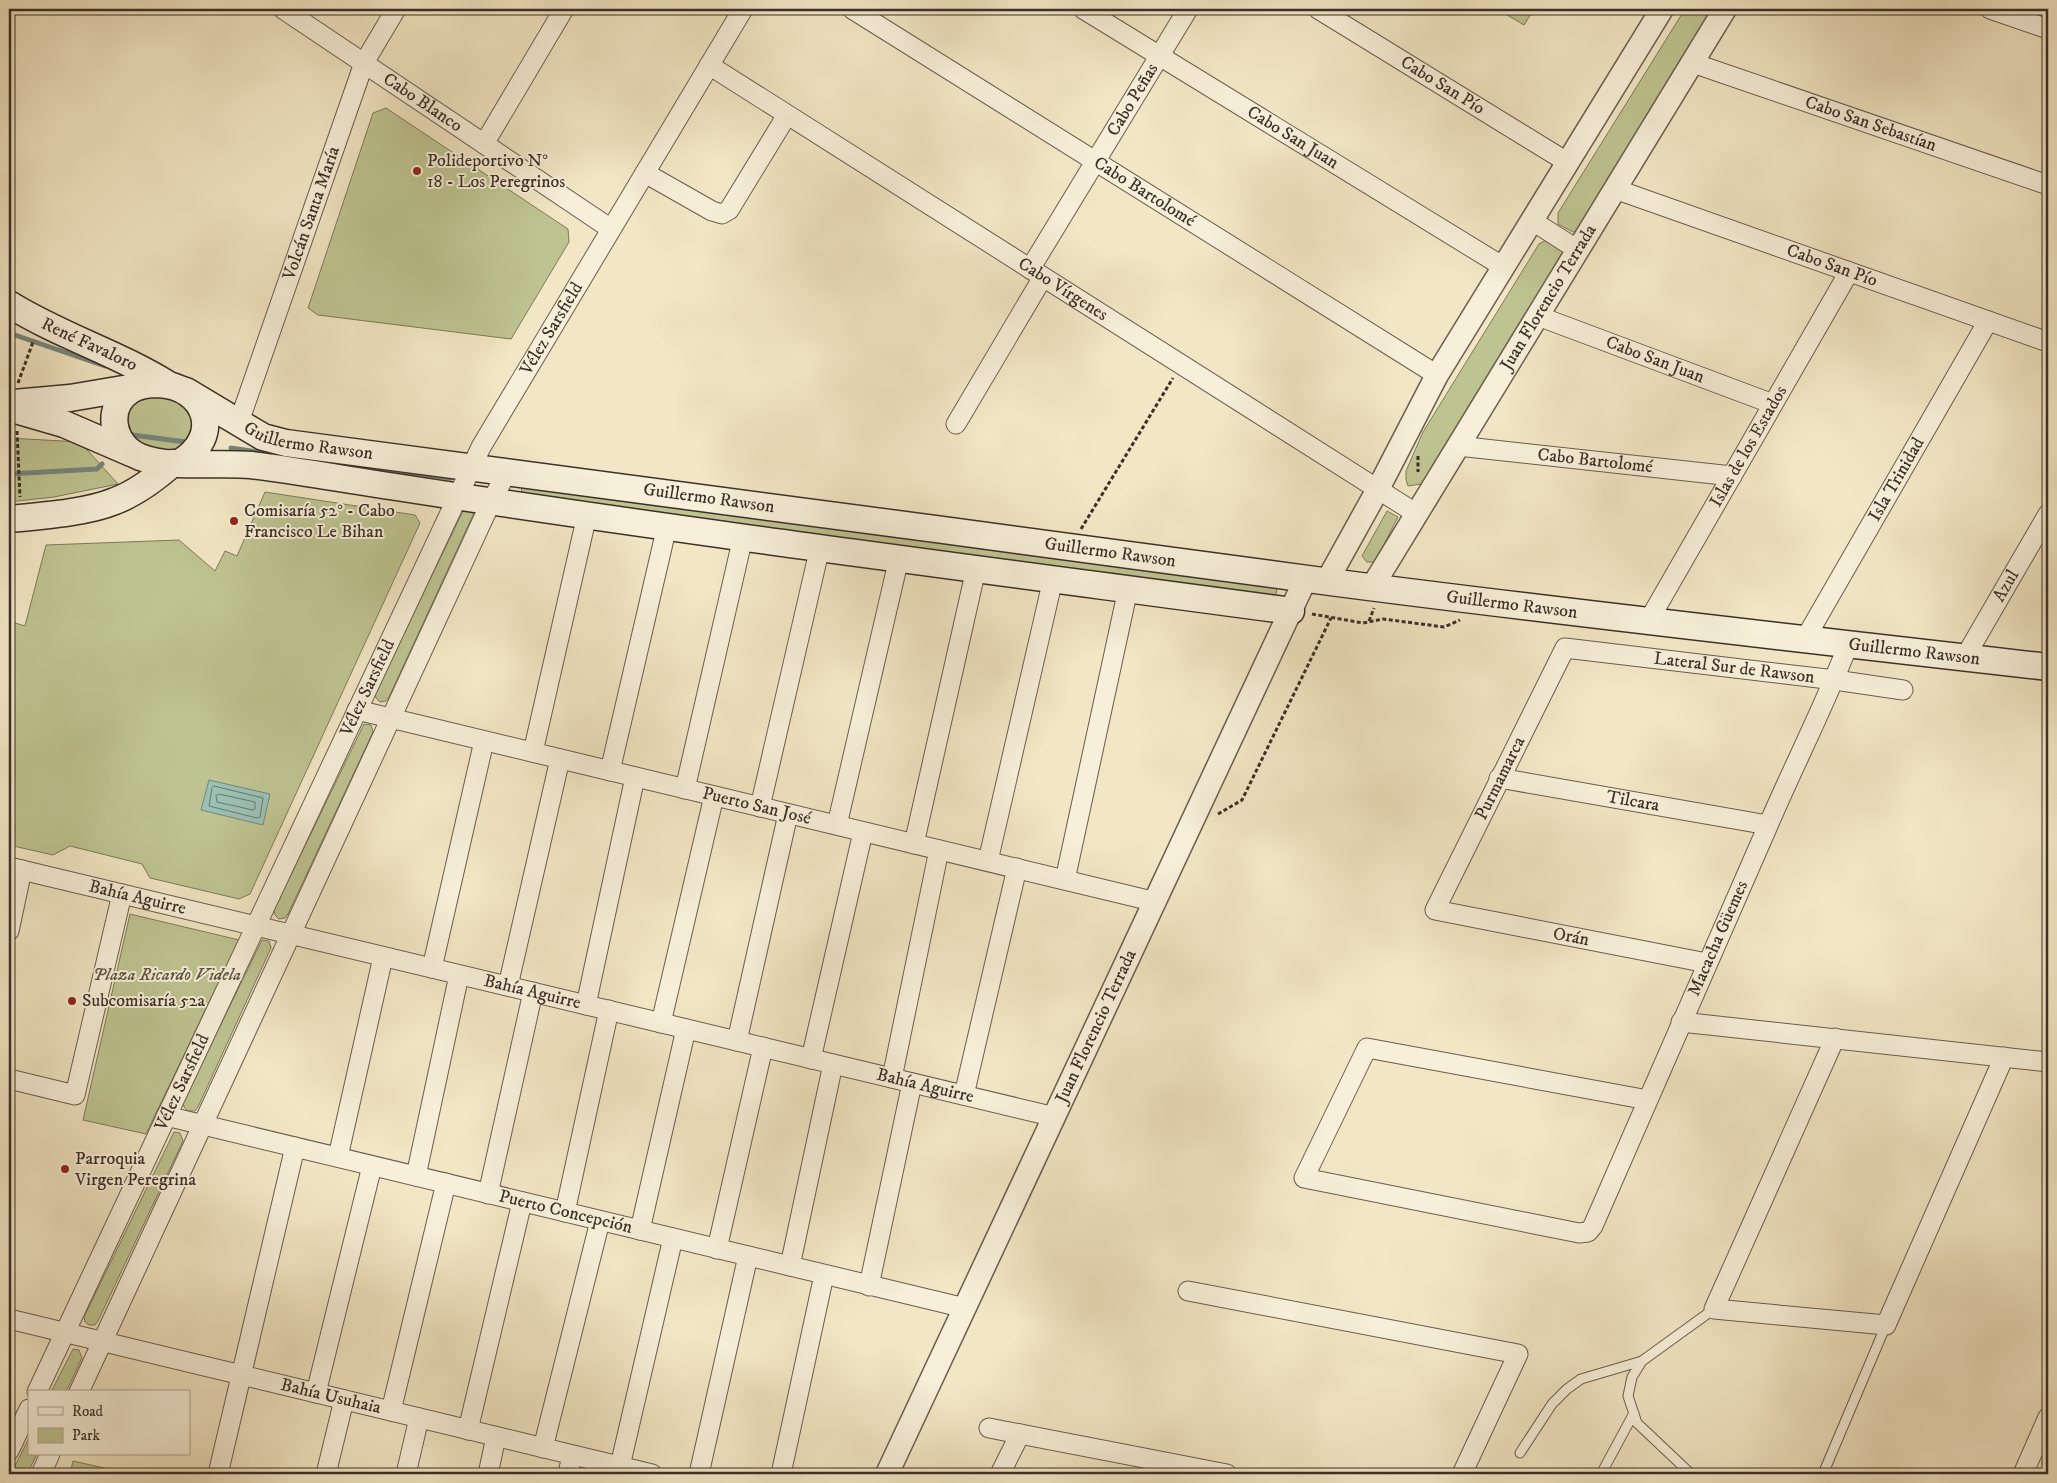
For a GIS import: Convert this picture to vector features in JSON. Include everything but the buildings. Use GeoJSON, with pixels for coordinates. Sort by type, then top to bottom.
{"type":"FeatureCollection","features":[{"type":"Feature","properties":{"kind":"main road","name":"René Favaloro"},"geometry":{"type":"LineString","coordinates":[[9,304],[54,329],[149,372],[178,388]]}},
{"type":"Feature","properties":{"kind":"main road"},"geometry":{"type":"LineString","coordinates":[[9,519],[80,510],[115,502],[131,494],[197,449],[203,437],[205,425],[204,412],[200,404],[178,388],[149,384],[13,406]]}},
{"type":"Feature","properties":{"kind":"main road"},"geometry":{"type":"LineString","coordinates":[[131,453],[117,436],[114,417],[123,396],[135,387]]}},
{"type":"Feature","properties":{"kind":"main road","name":"Guillermo Rawson"},"geometry":{"type":"LineString","coordinates":[[178,388],[263,437],[286,444],[1071,546],[1316,580],[1848,645],[2048,667]]}},
{"type":"Feature","properties":{"kind":"main road"},"geometry":{"type":"LineString","coordinates":[[13,406],[64,424],[131,453],[153,460],[176,463]]}},
{"type":"Feature","properties":{"kind":"main road","name":"Guillermo Rawson"},"geometry":{"type":"LineString","coordinates":[[176,463],[252,466],[491,502],[1291,611]]}},
{"type":"Feature","properties":{"kind":"street","name":"Cabo Blanco"},"geometry":{"type":"LineString","coordinates":[[283,9],[611,229]]}},
{"type":"Feature","properties":{"kind":"street","name":"Volcán Santa María"},"geometry":{"type":"LineString","coordinates":[[239,422],[364,63],[396,9]]}},
{"type":"Feature","properties":{"kind":"street"},"geometry":{"type":"LineString","coordinates":[[484,144],[564,9]]}},
{"type":"Feature","properties":{"kind":"street","name":"Vélez Sarsfield"},"geometry":{"type":"LineString","coordinates":[[38,1390],[471,467],[494,423],[743,9]]}},
{"type":"Feature","properties":{"kind":"street","name":"Cabo Bartolomé"},"geometry":{"type":"LineString","coordinates":[[852,9],[1437,375]]}},
{"type":"Feature","properties":{"kind":"street","name":"Cabo San Juan"},"geometry":{"type":"LineString","coordinates":[[1083,9],[1502,266]]}},
{"type":"Feature","properties":{"kind":"street","name":"Cabo Peñas"},"geometry":{"type":"LineString","coordinates":[[956,424],[1096,161],[1188,9]]}},
{"type":"Feature","properties":{"kind":"street","name":"Cabo San Pío"},"geometry":{"type":"LineString","coordinates":[[1318,9],[1567,162]]}},
{"type":"Feature","properties":{"kind":"street","name":"Juan Florencio Terrada"},"geometry":{"type":"LineString","coordinates":[[887,1474],[1291,611],[1316,580],[1378,489],[1437,375],[1502,266],[1662,9]]}},
{"type":"Feature","properties":{"kind":"street","name":"Juan Florencio Terrada"},"geometry":{"type":"LineString","coordinates":[[1372,587],[1725,9]]}},
{"type":"Feature","properties":{"kind":"street"},"geometry":{"type":"LineString","coordinates":[[1990,9],[2048,29]]}},
{"type":"Feature","properties":{"kind":"street","name":"Cabo San Sebastían"},"geometry":{"type":"LineString","coordinates":[[1693,62],[2048,185]]}},
{"type":"Feature","properties":{"kind":"street","name":"Cabo Vírgenes"},"geometry":{"type":"LineString","coordinates":[[709,65],[1417,514]]}},
{"type":"Feature","properties":{"kind":"street"},"geometry":{"type":"LineString","coordinates":[[645,173],[712,211],[722,214],[729,210],[787,115]]}},
{"type":"Feature","properties":{"kind":"street","name":"Cabo San Pío"},"geometry":{"type":"LineString","coordinates":[[1615,189],[2048,342]]}},
{"type":"Feature","properties":{"kind":"street"},"geometry":{"type":"LineString","coordinates":[[1531,220],[1578,250]]}},
{"type":"Feature","properties":{"kind":"street","name":"Islas de los Estados"},"geometry":{"type":"LineString","coordinates":[[1649,620],[1849,272]]}},
{"type":"Feature","properties":{"kind":"street","name":"Cabo San Juan"},"geometry":{"type":"LineString","coordinates":[[1538,316],[1773,404]]}},
{"type":"Feature","properties":{"kind":"street","name":"Isla Trinidad"},"geometry":{"type":"LineString","coordinates":[[1805,639],[1988,321]]}},
{"type":"Feature","properties":{"kind":"street","name":"Cabo Bartolomé"},"geometry":{"type":"LineString","coordinates":[[1458,446],[1732,476]]}},
{"type":"Feature","properties":{"kind":"street","name":"Vélez Sarsfield"},"geometry":{"type":"LineString","coordinates":[[80,1390],[491,502],[507,472]]}},
{"type":"Feature","properties":{"kind":"street","name":"Azul"},"geometry":{"type":"LineString","coordinates":[[1965,658],[2048,514]]}},
{"type":"Feature","properties":{"kind":"street"},"geometry":{"type":"LineString","coordinates":[[533,752],[587,515]]}},
{"type":"Feature","properties":{"kind":"street"},"geometry":{"type":"LineString","coordinates":[[610,771],[667,526]]}},
{"type":"Feature","properties":{"kind":"street"},"geometry":{"type":"LineString","coordinates":[[685,789],[743,537]]}},
{"type":"Feature","properties":{"kind":"street"},"geometry":{"type":"LineString","coordinates":[[760,807],[820,547]]}},
{"type":"Feature","properties":{"kind":"street"},"geometry":{"type":"LineString","coordinates":[[837,825],[899,558]]}},
{"type":"Feature","properties":{"kind":"street"},"geometry":{"type":"LineString","coordinates":[[914,844],[976,568]]}},
{"type":"Feature","properties":{"kind":"street"},"geometry":{"type":"LineString","coordinates":[[988,861],[1053,579]]}},
{"type":"Feature","properties":{"kind":"street"},"geometry":{"type":"LineString","coordinates":[[1065,880],[1128,589]]}},
{"type":"Feature","properties":{"kind":"street","name":"Macacha Güemes"},"geometry":{"type":"LineString","coordinates":[[1648,1100],[1367,1048],[1304,1178],[1579,1233],[1588,1232],[1594,1226],[1707,963],[1835,680],[1848,645]]}},
{"type":"Feature","properties":{"kind":"street","name":"Lateral Sur de Rawson"},"geometry":{"type":"LineString","coordinates":[[1565,648],[1835,680],[1903,690]]}},
{"type":"Feature","properties":{"kind":"street","name":"Purmamarca"},"geometry":{"type":"LineString","coordinates":[[1435,910],[1565,648]]}},
{"type":"Feature","properties":{"kind":"street","name":"Puerto San José"},"geometry":{"type":"LineString","coordinates":[[357,710],[1156,902]]}},
{"type":"Feature","properties":{"kind":"street"},"geometry":{"type":"LineString","coordinates":[[432,968],[484,741]]}},
{"type":"Feature","properties":{"kind":"street"},"geometry":{"type":"LineString","coordinates":[[508,986],[560,759]]}},
{"type":"Feature","properties":{"kind":"street"},"geometry":{"type":"LineString","coordinates":[[586,1005],[635,777]]}},
{"type":"Feature","properties":{"kind":"street","name":"Tilcara"},"geometry":{"type":"LineString","coordinates":[[1499,778],[1768,825]]}},
{"type":"Feature","properties":{"kind":"street"},"geometry":{"type":"LineString","coordinates":[[661,1023],[714,796]]}},
{"type":"Feature","properties":{"kind":"street"},"geometry":{"type":"LineString","coordinates":[[737,1041],[788,814]]}},
{"type":"Feature","properties":{"kind":"street"},"geometry":{"type":"LineString","coordinates":[[811,1059],[863,832]]}},
{"type":"Feature","properties":{"kind":"street"},"geometry":{"type":"LineString","coordinates":[[892,1078],[939,850]]}},
{"type":"Feature","properties":{"kind":"street"},"geometry":{"type":"LineString","coordinates":[[964,1095],[1017,868]]}},
{"type":"Feature","properties":{"kind":"street"},"geometry":{"type":"LineString","coordinates":[[9,931],[15,869]]}},
{"type":"Feature","properties":{"kind":"street","name":"Bahía Aguirre"},"geometry":{"type":"LineString","coordinates":[[15,869],[1055,1116]]}},
{"type":"Feature","properties":{"kind":"street"},"geometry":{"type":"LineString","coordinates":[[9,1079],[76,1095],[122,894]]}},
{"type":"Feature","properties":{"kind":"street","name":"Orán"},"geometry":{"type":"LineString","coordinates":[[1435,910],[1707,963]]}},
{"type":"Feature","properties":{"kind":"street"},"geometry":{"type":"LineString","coordinates":[[338,1157],[383,957]]}},
{"type":"Feature","properties":{"kind":"street"},"geometry":{"type":"LineString","coordinates":[[416,1176],[459,975]]}},
{"type":"Feature","properties":{"kind":"street"},"geometry":{"type":"LineString","coordinates":[[488,1194],[533,992]]}},
{"type":"Feature","properties":{"kind":"street"},"geometry":{"type":"LineString","coordinates":[[565,1212],[609,1010]]}},
{"type":"Feature","properties":{"kind":"street"},"geometry":{"type":"LineString","coordinates":[[1681,1022],[2048,1062]]}},
{"type":"Feature","properties":{"kind":"street"},"geometry":{"type":"LineString","coordinates":[[640,1230],[686,1029]]}},
{"type":"Feature","properties":{"kind":"street"},"geometry":{"type":"LineString","coordinates":[[1834,1038],[1714,1308],[1886,1325],[2004,1056]]}},
{"type":"Feature","properties":{"kind":"street"},"geometry":{"type":"LineString","coordinates":[[717,1249],[763,1047]]}},
{"type":"Feature","properties":{"kind":"street"},"geometry":{"type":"LineString","coordinates":[[790,1266],[834,1064]]}},
{"type":"Feature","properties":{"kind":"street"},"geometry":{"type":"LineString","coordinates":[[869,1286],[912,1083]]}},
{"type":"Feature","properties":{"kind":"street","name":"Puerto Concepción"},"geometry":{"type":"LineString","coordinates":[[166,1116],[965,1308]]}},
{"type":"Feature","properties":{"kind":"street"},"geometry":{"type":"LineString","coordinates":[[218,1474],[295,1147]]}},
{"type":"Feature","properties":{"kind":"street"},"geometry":{"type":"LineString","coordinates":[[316,1393],[372,1166]]}},
{"type":"Feature","properties":{"kind":"street"},"geometry":{"type":"LineString","coordinates":[[391,1411],[446,1183]]}},
{"type":"Feature","properties":{"kind":"street"},"geometry":{"type":"LineString","coordinates":[[468,1430],[522,1202]]}},
{"type":"Feature","properties":{"kind":"street"},"geometry":{"type":"LineString","coordinates":[[543,1448],[600,1220]]}},
{"type":"Feature","properties":{"kind":"street"},"geometry":{"type":"LineString","coordinates":[[620,1466],[673,1238]]}},
{"type":"Feature","properties":{"kind":"street"},"geometry":{"type":"LineString","coordinates":[[699,1474],[748,1256]]}},
{"type":"Feature","properties":{"kind":"street"},"geometry":{"type":"LineString","coordinates":[[781,1474],[824,1275]]}},
{"type":"Feature","properties":{"kind":"street"},"geometry":{"type":"LineString","coordinates":[[1188,1291],[1518,1354],[1462,1474]]}},
{"type":"Feature","properties":{"kind":"street","name":"Bahía Usuhaia"},"geometry":{"type":"LineString","coordinates":[[9,1319],[648,1474]]}},
{"type":"Feature","properties":{"kind":"street"},"geometry":{"type":"LineString","coordinates":[[326,1474],[344,1400]]}},
{"type":"Feature","properties":{"kind":"street"},"geometry":{"type":"LineString","coordinates":[[9,1451],[28,1411]]}},
{"type":"Feature","properties":{"kind":"street"},"geometry":{"type":"LineString","coordinates":[[2023,1474],[2048,1417]]}},
{"type":"Feature","properties":{"kind":"street"},"geometry":{"type":"LineString","coordinates":[[406,1474],[419,1418]]}},
{"type":"Feature","properties":{"kind":"street"},"geometry":{"type":"LineString","coordinates":[[989,1428],[1161,1468],[1227,1474]]}},
{"type":"Feature","properties":{"kind":"street"},"geometry":{"type":"LineString","coordinates":[[1000,1474],[1020,1434]]}},
{"type":"Feature","properties":{"kind":"street"},"geometry":{"type":"LineString","coordinates":[[488,1474],[496,1437]]}},
{"type":"Feature","properties":{"kind":"street"},"geometry":{"type":"LineString","coordinates":[[568,1474],[572,1455]]}},
{"type":"Feature","properties":{"kind":"street"},"geometry":{"type":"LineString","coordinates":[[41,1474],[49,1456]]}},
{"type":"Feature","properties":{"kind":"lane"},"geometry":{"type":"LineString","coordinates":[[1691,1474],[1637,1423],[1628,1396],[1632,1377],[1642,1362],[1714,1308]]}},
{"type":"Feature","properties":{"kind":"lane"},"geometry":{"type":"LineString","coordinates":[[1823,1474],[1886,1325]]}},
{"type":"Feature","properties":{"kind":"lane"},"geometry":{"type":"LineString","coordinates":[[1520,1453],[1552,1404],[1567,1389],[1581,1379],[1642,1362]]}},
{"type":"Feature","properties":{"kind":"lane"},"geometry":{"type":"LineString","coordinates":[[1601,1474],[1634,1413]]}},
{"type":"Feature","properties":{"kind":"path"},"geometry":{"type":"LineString","coordinates":[[18,481],[13,406],[30,350]]}},
{"type":"Feature","properties":{"kind":"path"},"geometry":{"type":"LineString","coordinates":[[1071,546],[1181,365]]}},
{"type":"Feature","properties":{"kind":"path"},"geometry":{"type":"LineString","coordinates":[[1291,611],[1364,623],[1383,619],[1444,627],[1462,620]]}},
{"type":"Feature","properties":{"kind":"path"},"geometry":{"type":"LineString","coordinates":[[1189,831],[1242,800],[1331,618]]}},
{"type":"Feature","properties":{"kind":"green space"},"geometry":{"type":"Polygon","coordinates":[[[1497,9],[1534,9],[1524,25],[1497,9]]]}},
{"type":"Feature","properties":{"kind":"green space"},"geometry":{"type":"Polygon","coordinates":[[[1685,9],[1717,9],[1577,231],[1573,232],[1558,224],[1558,213],[1685,9]]]}},
{"type":"Feature","properties":{"kind":"green space","name":"Polideportivo N° 18 - Los Peregrinos"},"geometry":{"type":"Polygon","coordinates":[[[386,108],[568,229],[569,242],[511,339],[318,315],[308,308],[373,113],[386,108]]]}},
{"type":"Feature","properties":{"kind":"green space"},"geometry":{"type":"Polygon","coordinates":[[[1546,240],[1566,252],[1427,476],[1421,484],[1408,486],[1406,471],[1423,432],[1539,244],[1546,240]]]}},
{"type":"Feature","properties":{"kind":"green space"},"geometry":{"type":"Polygon","coordinates":[[[167,392],[197,414],[187,448],[153,453],[123,430],[130,399],[167,392]]]}},
{"type":"Feature","properties":{"kind":"green space"},"geometry":{"type":"Polygon","coordinates":[[[9,438],[80,442],[118,484],[54,497],[9,502],[9,438]]]}},
{"type":"Feature","properties":{"kind":"green space"},"geometry":{"type":"Polygon","coordinates":[[[247,450],[432,476],[430,485],[243,453],[247,450]]]}},
{"type":"Feature","properties":{"kind":"green space"},"geometry":{"type":"Polygon","coordinates":[[[522,484],[1277,588],[1275,600],[521,496],[522,484]]]}},
{"type":"Feature","properties":{"kind":"green space"},"geometry":{"type":"Polygon","coordinates":[[[265,492],[415,515],[420,523],[250,894],[239,899],[150,878],[142,864],[70,846],[53,855],[9,845],[9,621],[25,626],[46,545],[179,540],[215,571],[225,551],[237,556],[265,492]]]}},
{"type":"Feature","properties":{"kind":"green space"},"geometry":{"type":"Polygon","coordinates":[[[465,507],[474,511],[473,515],[389,697],[386,701],[380,702],[376,698],[375,693],[465,507]]]}},
{"type":"Feature","properties":{"kind":"green space"},"geometry":{"type":"Polygon","coordinates":[[[1387,511],[1398,517],[1376,560],[1367,562],[1362,556],[1387,511]]]}},
{"type":"Feature","properties":{"kind":"green space"},"geometry":{"type":"Polygon","coordinates":[[[364,724],[371,725],[373,732],[288,914],[285,918],[279,919],[275,915],[274,910],[364,724]]]}},
{"type":"Feature","properties":{"kind":"green space","name":"Plaza Ricardo Videla"},"geometry":{"type":"Polygon","coordinates":[[[130,914],[239,940],[146,1134],[83,1120],[130,914]]]}},
{"type":"Feature","properties":{"kind":"green space"},"geometry":{"type":"Polygon","coordinates":[[[262,940],[269,941],[271,948],[198,1107],[195,1111],[188,1111],[184,1107],[183,1102],[262,940]]]}},
{"type":"Feature","properties":{"kind":"green space"},"geometry":{"type":"Polygon","coordinates":[[[174,1132],[180,1133],[183,1141],[98,1321],[95,1325],[89,1325],[85,1322],[84,1317],[174,1132]]]}},
{"type":"Feature","properties":{"kind":"green space"},"geometry":{"type":"Polygon","coordinates":[[[73,1349],[79,1350],[82,1358],[67,1390],[52,1390],[73,1349]]]}},
{"type":"Feature","properties":{"kind":"green space"},"geometry":{"type":"Polygon","coordinates":[[[28,1440],[28,1456],[36,1456],[27,1474],[11,1474],[28,1440]]]}},
{"type":"Feature","properties":{"kind":"green space"},"geometry":{"type":"Polygon","coordinates":[[[73,1461],[122,1472],[121,1474],[70,1474],[73,1461]]]}},
{"type":"Feature","properties":{"kind":"water"},"geometry":{"type":"Polygon","coordinates":[[[209,780],[270,794],[263,825],[201,810],[209,780]]]}},
{"type":"Feature","properties":{"kind":"waterway"},"geometry":{"type":"LineString","coordinates":[[9,333],[105,366]]}},
{"type":"Feature","properties":{"kind":"waterway"},"geometry":{"type":"LineString","coordinates":[[129,438],[132,435],[186,442]]}},
{"type":"Feature","properties":{"kind":"waterway"},"geometry":{"type":"LineString","coordinates":[[231,448],[285,456]]}},
{"type":"Feature","properties":{"kind":"waterway"},"geometry":{"type":"LineString","coordinates":[[333,462],[451,478]]}},
{"type":"Feature","properties":{"kind":"waterway"},"geometry":{"type":"LineString","coordinates":[[9,474],[97,469],[102,464]]}},
{"type":"Feature","properties":{"kind":"place","name":"Polideportivo N° 18 - Los Peregrinos"},"geometry":{"type":"Point","coordinates":[417,171]}},
{"type":"Feature","properties":{"kind":"place","name":"Comisaría 52° - Cabo Francisco Le Bihan"},"geometry":{"type":"Point","coordinates":[234,521]}},
{"type":"Feature","properties":{"kind":"place","name":"Subcomisaría 52a"},"geometry":{"type":"Point","coordinates":[72,1001]}},
{"type":"Feature","properties":{"kind":"place","name":"Parroquia Virgen Peregrina"},"geometry":{"type":"Point","coordinates":[65,1169]}}]}
